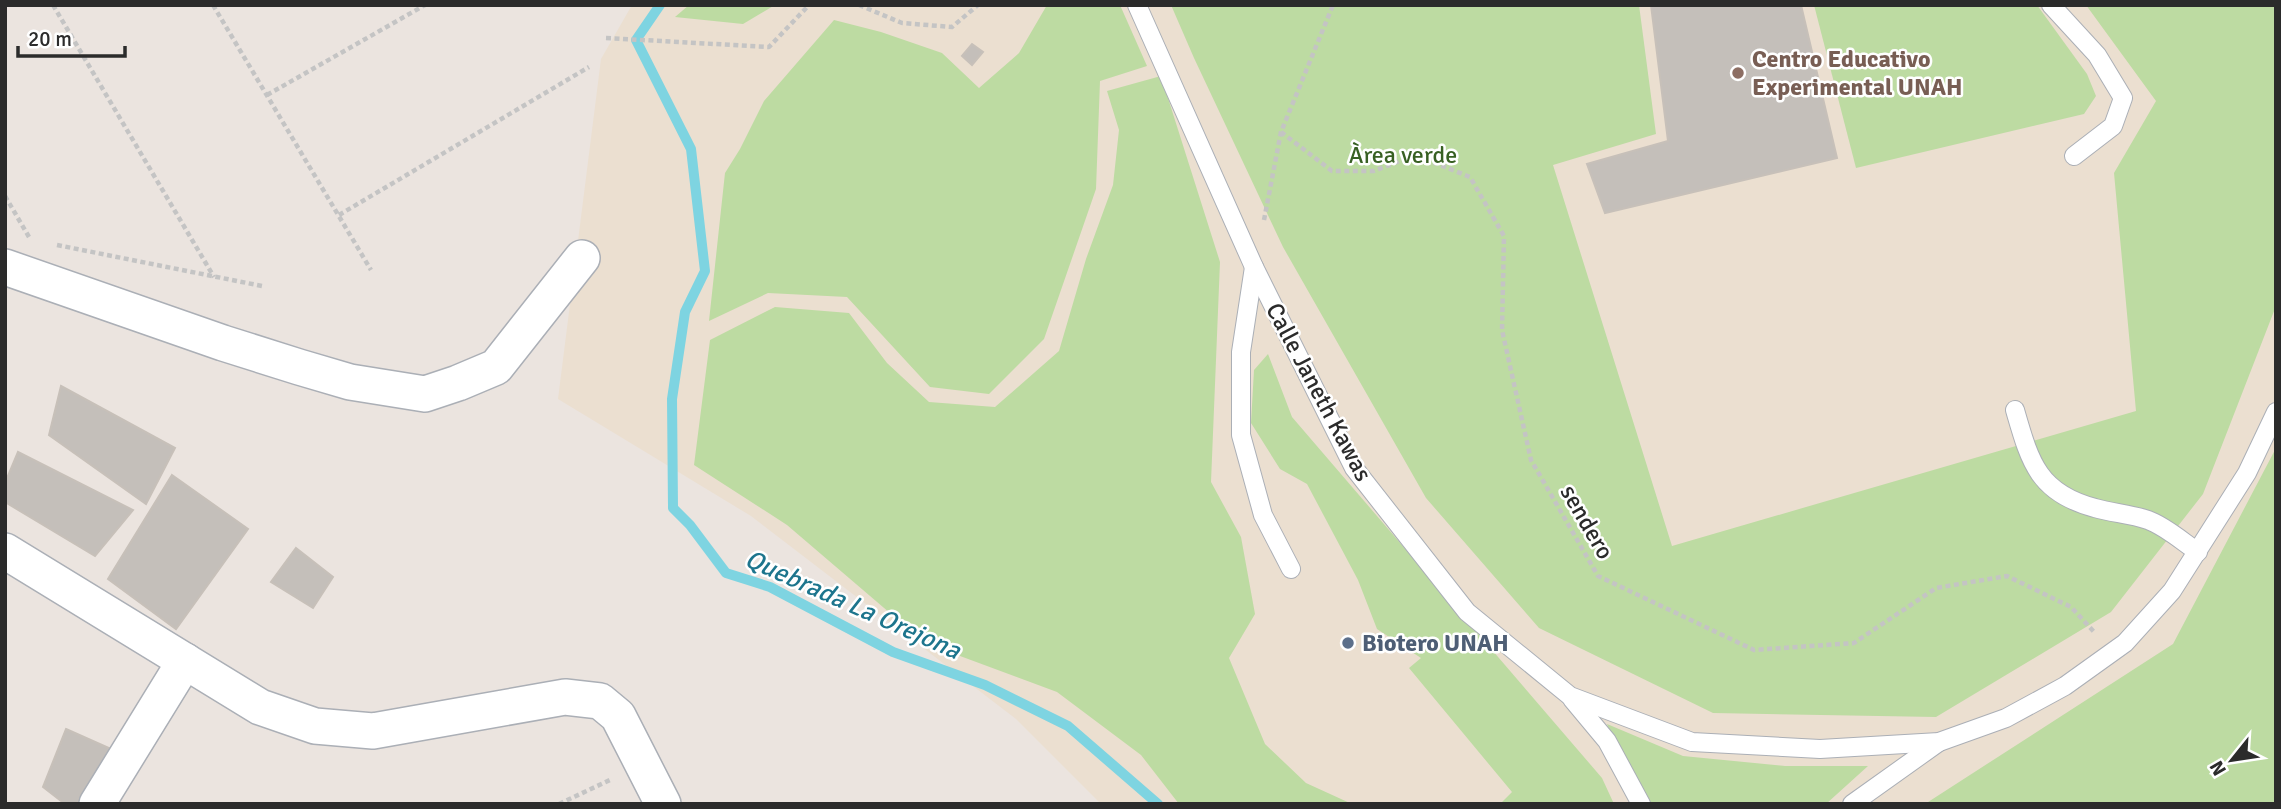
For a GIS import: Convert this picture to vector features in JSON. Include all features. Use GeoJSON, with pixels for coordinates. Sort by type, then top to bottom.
{"type":"FeatureCollection","features":[{"type":"Feature","properties":{"kind":"street"},"geometry":{"type":"LineString","coordinates":[[5,267],[299,367],[350,382],[425,394],[496,367],[582,258]]}},
{"type":"Feature","properties":{"kind":"street"},"geometry":{"type":"LineString","coordinates":[[5,551],[260,707],[315,726],[373,731],[565,696],[600,701],[618,716],[663,804]]}},
{"type":"Feature","properties":{"kind":"street"},"geometry":{"type":"LineString","coordinates":[[97,804],[185,661]]}},
{"type":"Feature","properties":{"kind":"lane","name":"Calle Janeth Kawas"},"geometry":{"type":"LineString","coordinates":[[1138,5],[1254,267],[1354,468],[1466,612],[1570,696],[1692,743],[1820,749],[1939,742],[2006,718],[2065,686],[2125,643],[2172,591],[2247,473],[2276,412]]}},
{"type":"Feature","properties":{"kind":"lane"},"geometry":{"type":"LineString","coordinates":[[2052,5],[2097,55],[2123,99],[2113,127],[2074,156]]}},
{"type":"Feature","properties":{"kind":"lane"},"geometry":{"type":"LineString","coordinates":[[1254,267],[1241,352],[1241,435],[1263,515],[1291,569]]}},
{"type":"Feature","properties":{"kind":"lane"},"geometry":{"type":"LineString","coordinates":[[2015,410],[2028,456],[2041,478],[2065,498],[2093,508],[2149,520],[2198,552]]}},
{"type":"Feature","properties":{"kind":"lane"},"geometry":{"type":"LineString","coordinates":[[1570,696],[1607,741],[1642,804]]}},
{"type":"Feature","properties":{"kind":"lane"},"geometry":{"type":"LineString","coordinates":[[1852,804],[1939,742]]}},
{"type":"Feature","properties":{"kind":"path"},"geometry":{"type":"LineString","coordinates":[[53,5],[214,277]]}},
{"type":"Feature","properties":{"kind":"path"},"geometry":{"type":"LineString","coordinates":[[213,5],[371,271]]}},
{"type":"Feature","properties":{"kind":"path"},"geometry":{"type":"LineString","coordinates":[[267,95],[425,5]]}},
{"type":"Feature","properties":{"kind":"path"},"geometry":{"type":"LineString","coordinates":[[606,38],[769,47],[809,5]]}},
{"type":"Feature","properties":{"kind":"path"},"geometry":{"type":"LineString","coordinates":[[859,5],[902,23],[952,27],[978,5]]}},
{"type":"Feature","properties":{"kind":"path"},"geometry":{"type":"LineString","coordinates":[[1254,267],[1281,132],[1333,5]]}},
{"type":"Feature","properties":{"kind":"path"},"geometry":{"type":"LineString","coordinates":[[338,215],[589,67]]}},
{"type":"Feature","properties":{"kind":"path","name":"sendero"},"geometry":{"type":"LineString","coordinates":[[1281,132],[1332,170],[1374,171],[1415,155],[1470,177],[1504,236],[1502,330],[1531,460],[1598,576],[1755,650],[1854,643],[1936,588],[2007,576],[2071,607],[2111,652]]}},
{"type":"Feature","properties":{"kind":"path"},"geometry":{"type":"LineString","coordinates":[[5,196],[30,239]]}},
{"type":"Feature","properties":{"kind":"path"},"geometry":{"type":"LineString","coordinates":[[57,244],[262,286]]}},
{"type":"Feature","properties":{"kind":"path"},"geometry":{"type":"LineString","coordinates":[[559,804],[643,765]]}},
{"type":"Feature","properties":{"kind":"shaded area"},"geometry":{"type":"Polygon","coordinates":[[[632,5],[2276,5],[2276,804],[1101,804],[1016,719],[751,516],[558,399],[601,59],[632,5]]]}},
{"type":"Feature","properties":{"kind":"green space"},"geometry":{"type":"Polygon","coordinates":[[[689,5],[775,5],[743,24],[675,17],[689,5]]]}},
{"type":"Feature","properties":{"kind":"green space"},"geometry":{"type":"Polygon","coordinates":[[[1047,5],[1120,5],[1147,66],[1100,81],[1096,189],[1044,339],[989,394],[930,387],[847,297],[768,293],[709,321],[725,173],[764,101],[834,20],[881,32],[942,53],[979,88],[1019,53],[1047,5]]]}},
{"type":"Feature","properties":{"kind":"green space","name":"Àrea verde"},"geometry":{"type":"Polygon","coordinates":[[[1171,5],[1639,5],[1656,134],[1553,165],[1672,546],[2136,411],[2114,173],[2156,101],[2086,5],[2276,5],[2276,306],[2203,494],[2111,612],[1936,717],[1713,713],[1539,628],[1426,498],[1283,247],[1171,5]]]}},
{"type":"Feature","properties":{"kind":"green space"},"geometry":{"type":"Polygon","coordinates":[[[1814,5],[2037,5],[2087,74],[2096,96],[2084,114],[1856,168],[1814,5]]]}},
{"type":"Feature","properties":{"kind":"green space"},"geometry":{"type":"Polygon","coordinates":[[[1161,76],[1220,262],[1211,482],[1241,537],[1255,614],[1229,658],[1265,744],[1306,783],[1352,804],[1179,804],[1141,755],[1057,692],[925,643],[787,525],[694,465],[710,340],[775,307],[849,313],[887,363],[929,402],[995,407],[1059,351],[1086,259],[1113,185],[1119,130],[1107,91],[1161,76]]]}},
{"type":"Feature","properties":{"kind":"green space"},"geometry":{"type":"Polygon","coordinates":[[[1268,354],[1292,417],[1602,778],[1614,804],[1500,804],[1512,792],[1409,668],[1421,658],[1377,629],[1358,580],[1307,484],[1280,469],[1251,423],[1254,370],[1268,354]]]}},
{"type":"Feature","properties":{"kind":"green space"},"geometry":{"type":"Polygon","coordinates":[[[2276,448],[2276,804],[1925,804],[2173,644],[2276,448]]]}},
{"type":"Feature","properties":{"kind":"green space"},"geometry":{"type":"Polygon","coordinates":[[[1607,724],[1683,756],[1785,766],[1868,766],[1826,804],[1640,804],[1607,724]]]}},
{"type":"Feature","properties":{"kind":"building","name":"Centro Educativo Experimental UNAH"},"geometry":{"type":"Polygon","coordinates":[[[1651,5],[1801,5],[1837,158],[1605,213],[1587,164],[1668,141],[1651,5]]]}},
{"type":"Feature","properties":{"kind":"building"},"geometry":{"type":"Polygon","coordinates":[[[972,44],[983,52],[972,65],[962,56],[972,44]]]}},
{"type":"Feature","properties":{"kind":"building"},"geometry":{"type":"Polygon","coordinates":[[[61,386],[175,448],[146,504],[49,435],[61,386]]]}},
{"type":"Feature","properties":{"kind":"building"},"geometry":{"type":"Polygon","coordinates":[[[18,452],[133,510],[95,556],[5,502],[5,483],[18,452]]]}},
{"type":"Feature","properties":{"kind":"building"},"geometry":{"type":"Polygon","coordinates":[[[172,475],[248,529],[176,629],[108,579],[172,475]]]}},
{"type":"Feature","properties":{"kind":"building"},"geometry":{"type":"Polygon","coordinates":[[[296,548],[333,577],[313,608],[271,582],[296,548]]]}},
{"type":"Feature","properties":{"kind":"building"},"geometry":{"type":"Polygon","coordinates":[[[66,729],[111,749],[76,804],[65,804],[43,787],[66,729]]]}},
{"type":"Feature","properties":{"kind":"waterway","name":"Quebrada La Orejona"},"geometry":{"type":"LineString","coordinates":[[660,5],[636,40],[691,149],[705,271],[685,312],[672,399],[673,508],[690,525],[726,573],[770,587],[893,652],[985,685],[1068,726],[1158,804]]}},
{"type":"Feature","properties":{"kind":"place","name":"Centro Educativo Experimental UNAH"},"geometry":{"type":"Point","coordinates":[1738,73]}},
{"type":"Feature","properties":{"kind":"place","name":"Biotero UNAH"},"geometry":{"type":"Point","coordinates":[1348,643]}}]}
